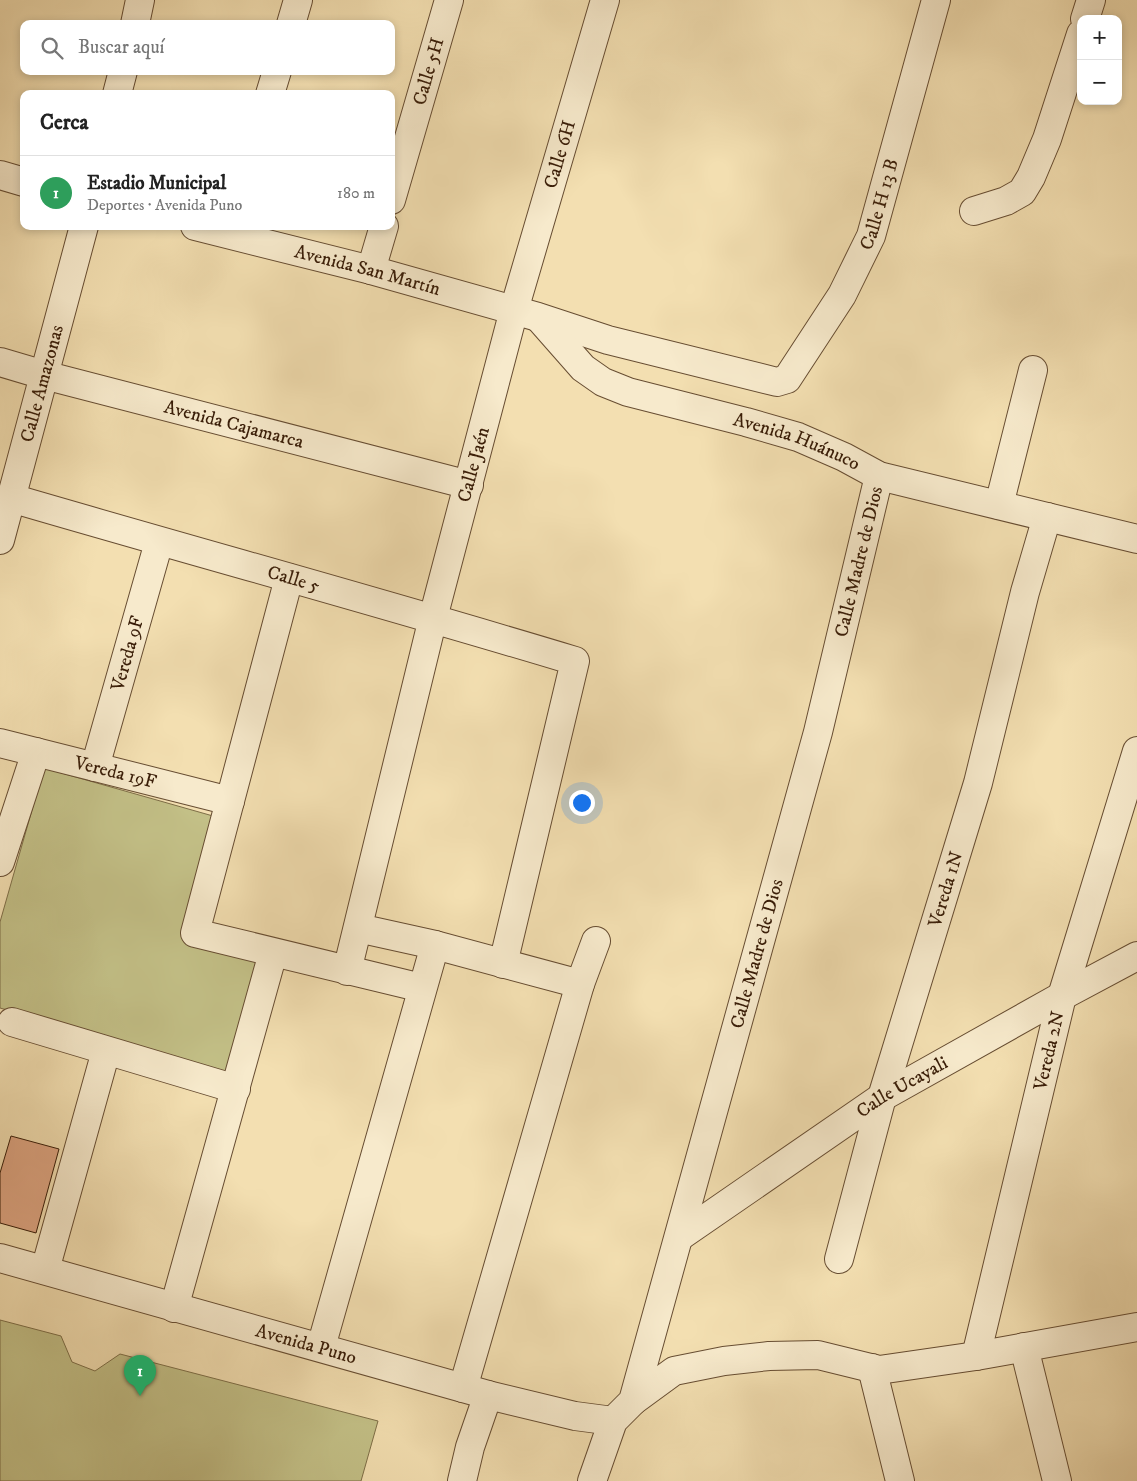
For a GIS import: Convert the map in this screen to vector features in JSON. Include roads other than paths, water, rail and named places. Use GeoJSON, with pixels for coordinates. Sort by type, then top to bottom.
{"type":"FeatureCollection","features":[{"type":"Feature","properties":{"kind":"street"},"geometry":{"type":"LineString","coordinates":[[136,20],[140,0]]}},
{"type":"Feature","properties":{"kind":"street"},"geometry":{"type":"LineString","coordinates":[[292,20],[298,0]]}},
{"type":"Feature","properties":{"kind":"street","name":"Calle 5H"},"geometry":{"type":"LineString","coordinates":[[395,186],[449,0]]}},
{"type":"Feature","properties":{"kind":"street","name":"Calle 6H"},"geometry":{"type":"LineString","coordinates":[[526,314],[605,0]]}},
{"type":"Feature","properties":{"kind":"street","name":"Calle H 13 B"},"geometry":{"type":"LineString","coordinates":[[776,382],[787,379],[842,295],[870,236],[936,0]]}},
{"type":"Feature","properties":{"kind":"street"},"geometry":{"type":"LineString","coordinates":[[1086,15],[1091,0]]}},
{"type":"Feature","properties":{"kind":"street"},"geometry":{"type":"LineString","coordinates":[[974,211],[1006,201],[1022,192],[1031,177],[1047,138],[1077,46]]}},
{"type":"Feature","properties":{"kind":"street"},"geometry":{"type":"LineString","coordinates":[[118,90],[122,75]]}},
{"type":"Feature","properties":{"kind":"street"},"geometry":{"type":"LineString","coordinates":[[271,90],[276,75]]}},
{"type":"Feature","properties":{"kind":"street"},"geometry":{"type":"LineString","coordinates":[[0,175],[20,181]]}},
{"type":"Feature","properties":{"kind":"street","name":"Calle Amazonas"},"geometry":{"type":"LineString","coordinates":[[0,540],[83,230]]}},
{"type":"Feature","properties":{"kind":"street","name":"Avenida San Martín"},"geometry":{"type":"LineString","coordinates":[[231,230],[526,314],[608,340],[776,382]]}},
{"type":"Feature","properties":{"kind":"street"},"geometry":{"type":"LineString","coordinates":[[371,270],[383,230]]}},
{"type":"Feature","properties":{"kind":"street","name":"Avenida Huánuco"},"geometry":{"type":"LineString","coordinates":[[526,314],[583,368],[603,382],[628,392],[798,437],[844,457],[880,476],[1137,539]]}},
{"type":"Feature","properties":{"kind":"street","name":"Calle Jaén"},"geometry":{"type":"LineString","coordinates":[[347,971],[433,618],[469,485],[526,314]]}},
{"type":"Feature","properties":{"kind":"street","name":"Avenida Cajamarca"},"geometry":{"type":"LineString","coordinates":[[0,362],[469,485]]}},
{"type":"Feature","properties":{"kind":"street"},"geometry":{"type":"LineString","coordinates":[[999,505],[1033,370]]}},
{"type":"Feature","properties":{"kind":"street","name":"Calle Madre de Dios"},"geometry":{"type":"LineString","coordinates":[[633,1402],[818,732],[880,476]]}},
{"type":"Feature","properties":{"kind":"street","name":"Calle 5"},"geometry":{"type":"LineString","coordinates":[[11,498],[159,542],[433,618],[575,661],[503,964]]}},
{"type":"Feature","properties":{"kind":"street","name":"Vereda 1N"},"geometry":{"type":"LineString","coordinates":[[839,1259],[882,1096],[978,783],[1025,592],[1047,517]]}},
{"type":"Feature","properties":{"kind":"street","name":"Vereda 9F"},"geometry":{"type":"LineString","coordinates":[[95,767],[159,542]]}},
{"type":"Feature","properties":{"kind":"street"},"geometry":{"type":"LineString","coordinates":[[289,578],[196,933],[422,988]]}},
{"type":"Feature","properties":{"kind":"street","name":"Vereda 19F"},"geometry":{"type":"LineString","coordinates":[[0,743],[230,801]]}},
{"type":"Feature","properties":{"kind":"street","name":"Vereda 2N"},"geometry":{"type":"LineString","coordinates":[[976,1356],[1062,996],[1137,751]]}},
{"type":"Feature","properties":{"kind":"street"},"geometry":{"type":"LineString","coordinates":[[0,862],[36,752]]}},
{"type":"Feature","properties":{"kind":"street"},"geometry":{"type":"LineString","coordinates":[[358,928],[435,945],[580,984]]}},
{"type":"Feature","properties":{"kind":"street"},"geometry":{"type":"LineString","coordinates":[[462,1481],[473,1439],[475,1391],[580,984],[596,941]]}},
{"type":"Feature","properties":{"kind":"street"},"geometry":{"type":"LineString","coordinates":[[321,1347],[435,945]]}},
{"type":"Feature","properties":{"kind":"street"},"geometry":{"type":"LineString","coordinates":[[174,1308],[273,953]]}},
{"type":"Feature","properties":{"kind":"street","name":"Calle Ucayali"},"geometry":{"type":"LineString","coordinates":[[679,1237],[882,1096],[1137,956]]}},
{"type":"Feature","properties":{"kind":"street"},"geometry":{"type":"LineString","coordinates":[[12,1022],[236,1089]]}},
{"type":"Feature","properties":{"kind":"street"},"geometry":{"type":"LineString","coordinates":[[45,1270],[106,1051]]}},
{"type":"Feature","properties":{"kind":"street","name":"Avenida Puno"},"geometry":{"type":"LineString","coordinates":[[0,1258],[475,1391],[575,1416],[613,1421]]}},
{"type":"Feature","properties":{"kind":"street"},"geometry":{"type":"LineString","coordinates":[[592,1481],[613,1421],[633,1402],[674,1372],[724,1361],[769,1356],[818,1355],[880,1370],[976,1356],[1137,1327]]}},
{"type":"Feature","properties":{"kind":"street"},"geometry":{"type":"LineString","coordinates":[[1024,1347],[1057,1481]]}},
{"type":"Feature","properties":{"kind":"street"},"geometry":{"type":"LineString","coordinates":[[872,1368],[900,1481]]}},
{"type":"Feature","properties":{"kind":"place","name":"Estadio Municipal"},"geometry":{"type":"Point","coordinates":[140,1396]}}]}
